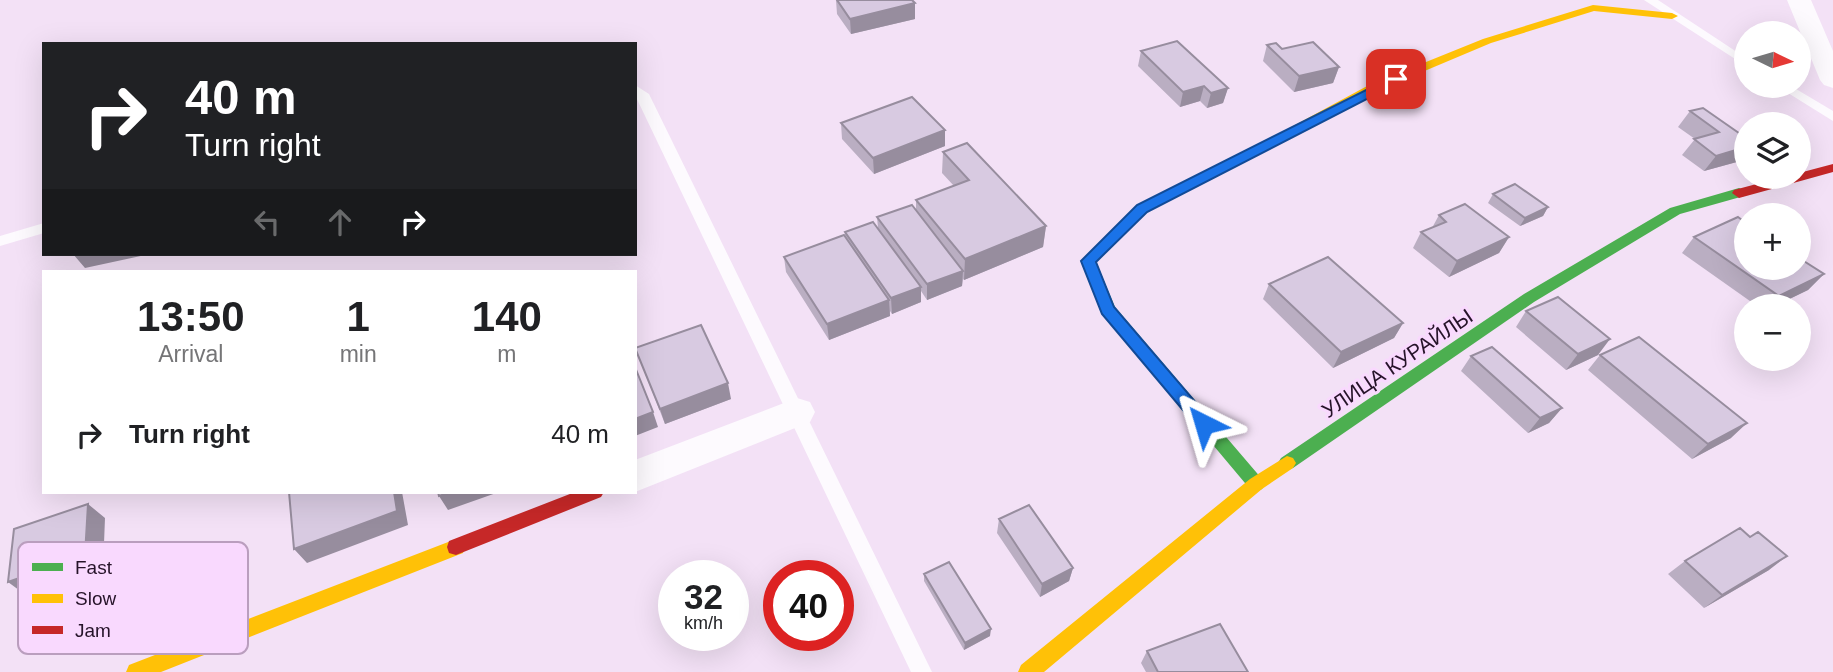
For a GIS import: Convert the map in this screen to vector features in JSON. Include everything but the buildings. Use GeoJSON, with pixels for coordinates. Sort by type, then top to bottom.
{"type":"FeatureCollection","features":[{"type":"Feature","properties":{"kind":"street"},"geometry":{"type":"LineString","coordinates":[[1799,0],[1833,80]]}},
{"type":"Feature","properties":{"kind":"street"},"geometry":{"type":"LineString","coordinates":[[1256,484],[1108,310],[1088,261],[1142,209],[1263,148],[1373,88],[1487,41],[1593,8],[1672,16]]}},
{"type":"Feature","properties":{"kind":"street","name":"УЛИЦА КУРАЙЛЫ"},"geometry":{"type":"LineString","coordinates":[[1028,672],[1256,484],[1529,298],[1675,211],[1833,168]]}},
{"type":"Feature","properties":{"kind":"street"},"geometry":{"type":"LineString","coordinates":[[637,475],[797,412]]}},
{"type":"Feature","properties":{"kind":"street"},"geometry":{"type":"LineString","coordinates":[[248,628],[590,494]]}},
{"type":"Feature","properties":{"kind":"street"},"geometry":{"type":"LineString","coordinates":[[136,672],[182,654]]}},
{"type":"Feature","properties":{"kind":"lane"},"geometry":{"type":"LineString","coordinates":[[1650,0],[1734,55]]}},
{"type":"Feature","properties":{"kind":"lane"},"geometry":{"type":"LineString","coordinates":[[637,90],[643,94],[922,672]]}},
{"type":"Feature","properties":{"kind":"lane"},"geometry":{"type":"LineString","coordinates":[[1802,98],[1833,117]]}},
{"type":"Feature","properties":{"kind":"lane"},"geometry":{"type":"LineString","coordinates":[[0,240],[42,229]]}},
{"type":"Feature","properties":{"kind":"traffic: fast"},"geometry":{"type":"LineString","coordinates":[[1213,173],[1142,209],[1088,261],[1108,310],[1256,484]]}},
{"type":"Feature","properties":{"kind":"traffic: fast"},"geometry":{"type":"LineString","coordinates":[[1287,463],[1529,298],[1675,211],[1739,193]]}},
{"type":"Feature","properties":{"kind":"traffic: slow"},"geometry":{"type":"LineString","coordinates":[[1213,173],[1373,88],[1487,41],[1593,8],[1672,16]]}},
{"type":"Feature","properties":{"kind":"traffic: slow"},"geometry":{"type":"LineString","coordinates":[[1028,672],[1256,484],[1287,463]]}},
{"type":"Feature","properties":{"kind":"traffic: slow"},"geometry":{"type":"LineString","coordinates":[[248,628],[456,547]]}},
{"type":"Feature","properties":{"kind":"traffic: slow"},"geometry":{"type":"LineString","coordinates":[[136,672],[182,654]]}},
{"type":"Feature","properties":{"kind":"traffic: jam"},"geometry":{"type":"LineString","coordinates":[[1739,193],[1833,168]]}},
{"type":"Feature","properties":{"kind":"traffic: jam"},"geometry":{"type":"LineString","coordinates":[[456,547],[590,494]]}},
{"type":"Feature","properties":{"kind":"route"},"geometry":{"type":"LineString","coordinates":[[1204,424],[1108,310],[1088,261],[1142,209],[1263,148],[1373,88],[1396,79]]}}]}
